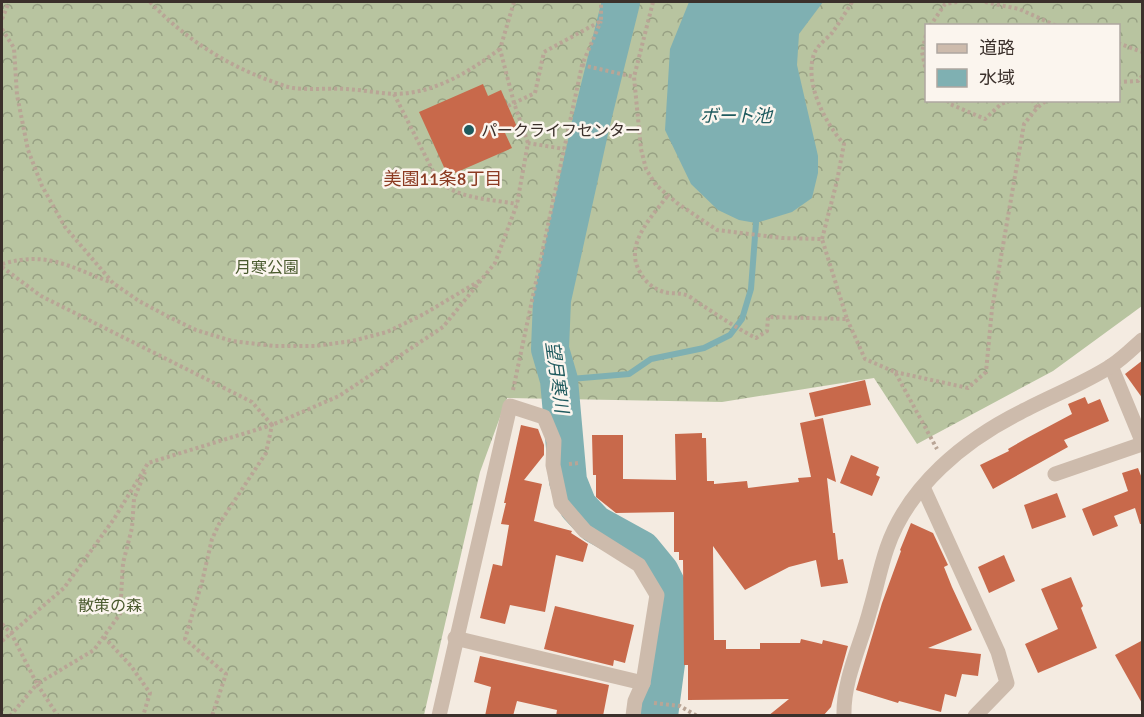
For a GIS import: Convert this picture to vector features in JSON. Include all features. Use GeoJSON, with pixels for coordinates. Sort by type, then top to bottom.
{"type":"FeatureCollection","features":[{"type":"Feature","properties":{"kind":"street"},"geometry":{"type":"LineString","coordinates":[[844,716],[851,667],[866,625],[888,546],[905,511],[922,487],[937,471],[981,436],[1018,413],[1111,366],[1143,340]]}},
{"type":"Feature","properties":{"kind":"street"},"geometry":{"type":"LineString","coordinates":[[1055,474],[1143,443],[1111,366]]}},
{"type":"Feature","properties":{"kind":"street"},"geometry":{"type":"LineString","coordinates":[[439,716],[455,638],[510,406],[544,417],[554,441],[553,465],[561,503],[585,531],[639,565],[657,595],[643,683],[634,708]]}},
{"type":"Feature","properties":{"kind":"street"},"geometry":{"type":"LineString","coordinates":[[922,487],[998,652],[1007,683],[975,716]]}},
{"type":"Feature","properties":{"kind":"street"},"geometry":{"type":"LineString","coordinates":[[455,638],[643,683]]}},
{"type":"Feature","properties":{"kind":"path"},"geometry":{"type":"LineString","coordinates":[[2,19],[9,2]]}},
{"type":"Feature","properties":{"kind":"path"},"geometry":{"type":"LineString","coordinates":[[150,2],[185,33],[213,53],[247,72],[292,88],[346,89],[394,94],[409,92],[438,85],[465,74],[501,49]]}},
{"type":"Feature","properties":{"kind":"path"},"geometry":{"type":"LineString","coordinates":[[2,640],[64,588],[114,519],[148,462],[272,425],[339,396],[443,327],[484,278],[495,263],[516,204],[528,143],[514,103],[501,49],[514,2]]}},
{"type":"Feature","properties":{"kind":"path"},"geometry":{"type":"LineString","coordinates":[[510,406],[582,65],[601,21],[602,2]]}},
{"type":"Feature","properties":{"kind":"path"},"geometry":{"type":"LineString","coordinates":[[653,2],[634,77],[641,149],[646,169],[656,185],[717,230],[782,238],[822,239]]}},
{"type":"Feature","properties":{"kind":"path"},"geometry":{"type":"LineString","coordinates":[[852,2],[833,31],[815,52],[811,68],[816,94],[833,133],[844,144],[822,239],[848,319],[865,359],[895,372],[968,388],[986,372],[992,309],[1024,124],[1044,102]]}},
{"type":"Feature","properties":{"kind":"path"},"geometry":{"type":"LineString","coordinates":[[931,24],[945,4],[957,2]]}},
{"type":"Feature","properties":{"kind":"path"},"geometry":{"type":"LineString","coordinates":[[985,2],[1019,9],[1053,24]]}},
{"type":"Feature","properties":{"kind":"path"},"geometry":{"type":"LineString","coordinates":[[508,106],[535,93],[544,52],[601,21]]}},
{"type":"Feature","properties":{"kind":"path"},"geometry":{"type":"LineString","coordinates":[[2,29],[14,48],[22,127],[42,186],[65,226],[112,283]]}},
{"type":"Feature","properties":{"kind":"path"},"geometry":{"type":"LineString","coordinates":[[925,41],[921,52],[925,65]]}},
{"type":"Feature","properties":{"kind":"path"},"geometry":{"type":"LineString","coordinates":[[1120,43],[1143,52]]}},
{"type":"Feature","properties":{"kind":"path"},"geometry":{"type":"LineString","coordinates":[[582,65],[634,77]]}},
{"type":"Feature","properties":{"kind":"path"},"geometry":{"type":"LineString","coordinates":[[1120,82],[1138,81],[1143,76]]}},
{"type":"Feature","properties":{"kind":"path"},"geometry":{"type":"LineString","coordinates":[[394,94],[437,179],[445,187],[462,194],[516,204]]}},
{"type":"Feature","properties":{"kind":"path"},"geometry":{"type":"LineString","coordinates":[[948,102],[985,119],[1006,102]]}},
{"type":"Feature","properties":{"kind":"path"},"geometry":{"type":"LineString","coordinates":[[1033,102],[1037,108]]}},
{"type":"Feature","properties":{"kind":"path"},"geometry":{"type":"LineString","coordinates":[[528,143],[564,149]]}},
{"type":"Feature","properties":{"kind":"path"},"geometry":{"type":"LineString","coordinates":[[668,195],[649,220],[637,242],[635,255],[637,267],[644,280],[656,289],[666,294],[685,295],[756,338],[767,331],[768,317],[848,319]]}},
{"type":"Feature","properties":{"kind":"path"},"geometry":{"type":"LineString","coordinates":[[2,266],[33,258],[54,260],[112,283],[138,301],[196,330],[232,341],[274,346],[315,346],[352,341],[387,332],[424,314],[484,278]]}},
{"type":"Feature","properties":{"kind":"path"},"geometry":{"type":"LineString","coordinates":[[2,266],[41,296],[252,402],[272,425]]}},
{"type":"Feature","properties":{"kind":"path"},"geometry":{"type":"LineString","coordinates":[[895,372],[939,453]]}},
{"type":"Feature","properties":{"kind":"path"},"geometry":{"type":"LineString","coordinates":[[212,716],[226,674],[185,639],[212,539],[219,524],[266,453],[272,425]]}},
{"type":"Feature","properties":{"kind":"path"},"geometry":{"type":"LineString","coordinates":[[10,716],[37,684],[94,650],[120,614],[123,563],[132,528],[134,499],[148,462]]}},
{"type":"Feature","properties":{"kind":"path"},"geometry":{"type":"LineString","coordinates":[[2,624],[11,633],[37,684],[58,716]]}},
{"type":"Feature","properties":{"kind":"path"},"geometry":{"type":"LineString","coordinates":[[104,637],[131,666],[150,693],[143,716]]}},
{"type":"Feature","properties":{"kind":"path"},"geometry":{"type":"LineString","coordinates":[[634,708],[680,706],[697,716]]}},
{"type":"Feature","properties":{"kind":"green space","name":"月寒公園"},"geometry":{"type":"Polygon","coordinates":[[[2,2],[1142,2],[1142,306],[1053,371],[917,444],[874,378],[722,402],[507,398],[480,472],[424,715],[2,715],[2,2]]]}},
{"type":"Feature","properties":{"kind":"water","name":"ボート池"},"geometry":{"type":"Polygon","coordinates":[[[689,2],[823,2],[799,34],[797,65],[818,156],[818,173],[812,198],[792,212],[756,223],[739,220],[718,210],[691,184],[665,130],[670,49],[689,2]]]}},
{"type":"Feature","properties":{"kind":"building","name":"パークライフセンター"},"geometry":{"type":"Polygon","coordinates":[[[483,84],[488,96],[501,90],[517,127],[505,133],[512,148],[448,176],[419,112],[483,84]]]}},
{"type":"Feature","properties":{"kind":"building"},"geometry":{"type":"Polygon","coordinates":[[[1143,360],[1143,399],[1125,374],[1143,360]]]}},
{"type":"Feature","properties":{"kind":"building"},"geometry":{"type":"Polygon","coordinates":[[[865,380],[871,405],[815,417],[809,393],[865,380]]]}},
{"type":"Feature","properties":{"kind":"building"},"geometry":{"type":"Polygon","coordinates":[[[1085,397],[1088,404],[1100,399],[1109,421],[1064,440],[1068,447],[993,489],[980,465],[1009,451],[1008,449],[1072,414],[1068,404],[1085,397]]]}},
{"type":"Feature","properties":{"kind":"building"},"geometry":{"type":"Polygon","coordinates":[[[823,418],[836,482],[827,478],[833,533],[835,533],[838,560],[843,559],[848,583],[821,587],[816,560],[789,567],[745,590],[713,546],[714,640],[726,640],[726,649],[760,649],[760,643],[800,643],[801,639],[822,644],[823,640],[848,646],[831,707],[823,716],[768,716],[789,699],[688,700],[688,665],[684,665],[683,560],[679,560],[679,552],[674,552],[674,512],[616,513],[596,497],[592,435],[623,435],[623,479],[676,480],[675,434],[702,433],[702,438],[706,438],[707,481],[714,481],[714,484],[747,481],[748,488],[799,482],[798,478],[811,477],[800,423],[823,418]]]}},
{"type":"Feature","properties":{"kind":"building"},"geometry":{"type":"Polygon","coordinates":[[[521,425],[538,429],[544,445],[544,455],[524,480],[542,484],[534,521],[572,531],[571,533],[588,544],[583,562],[556,555],[545,612],[510,605],[505,624],[480,618],[493,564],[502,566],[509,525],[501,524],[521,425]]]}},
{"type":"Feature","properties":{"kind":"building"},"geometry":{"type":"Polygon","coordinates":[[[851,455],[879,467],[876,475],[880,477],[872,496],[840,483],[851,455]]]}},
{"type":"Feature","properties":{"kind":"building"},"geometry":{"type":"Polygon","coordinates":[[[1138,468],[1143,481],[1143,524],[1140,524],[1135,508],[1114,516],[1118,526],[1093,536],[1082,509],[1128,491],[1122,473],[1138,468]]]}},
{"type":"Feature","properties":{"kind":"building"},"geometry":{"type":"Polygon","coordinates":[[[1057,493],[1066,517],[1032,529],[1024,505],[1057,493]]]}},
{"type":"Feature","properties":{"kind":"building"},"geometry":{"type":"Polygon","coordinates":[[[911,523],[933,533],[948,565],[944,567],[952,587],[972,630],[928,648],[981,654],[978,676],[962,674],[956,697],[945,694],[941,712],[899,701],[898,703],[856,690],[882,603],[911,523]]]}},
{"type":"Feature","properties":{"kind":"building"},"geometry":{"type":"Polygon","coordinates":[[[1004,555],[1015,581],[989,593],[978,567],[1004,555]]]}},
{"type":"Feature","properties":{"kind":"building"},"geometry":{"type":"Polygon","coordinates":[[[1071,577],[1097,648],[1038,673],[1025,644],[1058,629],[1041,589],[1071,577]]]}},
{"type":"Feature","properties":{"kind":"building"},"geometry":{"type":"Polygon","coordinates":[[[555,606],[634,625],[625,663],[614,660],[613,666],[544,649],[555,606]]]}},
{"type":"Feature","properties":{"kind":"building"},"geometry":{"type":"Polygon","coordinates":[[[1143,640],[1143,705],[1115,655],[1143,640]]]}},
{"type":"Feature","properties":{"kind":"building"},"geometry":{"type":"Polygon","coordinates":[[[480,656],[609,685],[603,716],[556,716],[557,710],[517,701],[513,716],[485,716],[491,687],[474,682],[480,656]]]}},
{"type":"Feature","properties":{"kind":"waterway","name":"望月寒川"},"geometry":{"type":"LineString","coordinates":[[621,2],[591,123],[552,300],[550,349],[559,380],[568,481],[578,506],[595,524],[642,550],[660,572],[668,588],[671,626],[659,716]]}},
{"type":"Feature","properties":{"kind":"waterway"},"geometry":{"type":"LineString","coordinates":[[559,380],[629,374],[651,359],[704,348],[730,335],[742,319],[751,289],[756,223]]}},
{"type":"Feature","properties":{"kind":"place","name":"パークライフセンター"},"geometry":{"type":"Point","coordinates":[469,130]}},
{"type":"Feature","properties":{"kind":"district","name":"美園11条8丁目"},"geometry":{"type":"Point","coordinates":[443,179]}},
{"type":"Feature","properties":{"kind":"park label","name":"散策の森"},"geometry":{"type":"Point","coordinates":[110,605]}}]}
